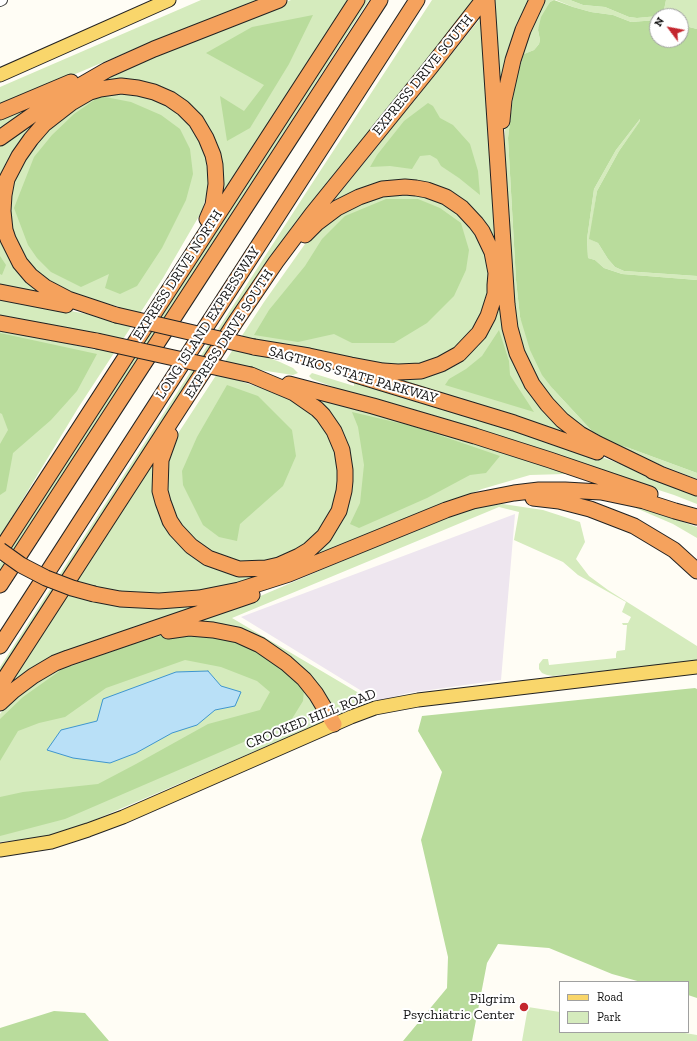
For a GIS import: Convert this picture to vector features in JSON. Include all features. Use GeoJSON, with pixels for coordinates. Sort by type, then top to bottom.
{"type":"FeatureCollection","features":[{"type":"Feature","properties":{"kind":"highway"},"geometry":{"type":"LineString","coordinates":[[0,112],[82,77],[130,60],[279,0]]}},
{"type":"Feature","properties":{"kind":"highway","name":"EXPRESS DRIVE NORTH"},"geometry":{"type":"LineString","coordinates":[[0,551],[357,0]]}},
{"type":"Feature","properties":{"kind":"highway"},"geometry":{"type":"LineString","coordinates":[[0,585],[380,0]]}},
{"type":"Feature","properties":{"kind":"highway","name":"LONG ISLAND EXPRESSWAY"},"geometry":{"type":"LineString","coordinates":[[0,646],[417,0]]}},
{"type":"Feature","properties":{"kind":"highway","name":"EXPRESS DRIVE SOUTH"},"geometry":{"type":"LineString","coordinates":[[0,686],[265,278],[323,200],[483,0]]}},
{"type":"Feature","properties":{"kind":"highway"},"geometry":{"type":"LineString","coordinates":[[487,0],[508,317],[517,353],[526,374],[547,404],[571,427],[598,444],[660,474]]}},
{"type":"Feature","properties":{"kind":"highway"},"geometry":{"type":"LineString","coordinates":[[499,182],[503,113],[509,74],[518,45],[537,0]]}},
{"type":"Feature","properties":{"kind":"highway"},"geometry":{"type":"LineString","coordinates":[[0,138],[71,90],[130,60]]}},
{"type":"Feature","properties":{"kind":"highway"},"geometry":{"type":"LineString","coordinates":[[116,315],[68,299],[45,287],[31,276],[20,263],[5,230],[3,211],[7,179],[24,148],[37,131],[53,116],[90,92],[121,86],[154,92],[176,103],[189,114],[202,129],[213,155],[216,174],[213,205],[194,252]]}},
{"type":"Feature","properties":{"kind":"highway"},"geometry":{"type":"LineString","coordinates":[[254,347],[398,372],[421,371],[431,368],[459,354],[479,333],[492,306],[495,294],[496,274],[492,252],[487,241],[470,215],[446,197],[427,190],[405,187],[382,189],[348,202],[337,208],[317,223],[265,278]]}},
{"type":"Feature","properties":{"kind":"highway","name":"SAGTIKOS STATE PARKWAY"},"geometry":{"type":"LineString","coordinates":[[0,292],[116,315],[254,347],[393,385],[551,435],[697,488]]}},
{"type":"Feature","properties":{"kind":"highway","name":"SAGTIKOS STATE PARKWAY"},"geometry":{"type":"LineString","coordinates":[[0,323],[98,341],[251,375],[373,406],[475,436],[587,472],[697,511]]}},
{"type":"Feature","properties":{"kind":"highway"},"geometry":{"type":"LineString","coordinates":[[186,399],[166,443],[161,460],[160,492],[170,521],[191,546],[208,558],[240,569],[279,565],[308,550],[324,536],[332,524],[339,511],[344,491],[344,460],[342,450],[334,431],[317,409],[294,393],[251,375]]}},
{"type":"Feature","properties":{"kind":"highway"},"geometry":{"type":"LineString","coordinates":[[0,551],[21,565],[46,578],[72,588],[120,599],[147,601],[178,600],[212,596],[264,583],[460,505],[514,493],[552,490],[591,491],[615,494],[697,517]]}},
{"type":"Feature","properties":{"kind":"highway"},"geometry":{"type":"LineString","coordinates":[[421,520],[452,514],[484,504],[517,499],[529,498],[558,501],[595,511],[634,526],[674,550],[697,571]]}},
{"type":"Feature","properties":{"kind":"highway"},"geometry":{"type":"LineString","coordinates":[[0,703],[22,684],[43,670],[68,658],[248,597],[296,577],[336,555]]}},
{"type":"Feature","properties":{"kind":"highway"},"geometry":{"type":"LineString","coordinates":[[91,649],[160,632],[175,630],[202,629],[238,635],[260,645],[295,670],[310,686],[334,724]]}},
{"type":"Feature","properties":{"kind":"main road"},"geometry":{"type":"LineString","coordinates":[[0,76],[169,0]]}},
{"type":"Feature","properties":{"kind":"main road","name":"CROOKED HILL ROAD"},"geometry":{"type":"LineString","coordinates":[[0,850],[51,842],[123,817],[334,724],[375,708],[418,700],[697,667]]}},
{"type":"Feature","properties":{"kind":"shaded area"},"geometry":{"type":"Polygon","coordinates":[[[515,514],[501,680],[408,693],[378,701],[241,617],[515,514]]]}},
{"type":"Feature","properties":{"kind":"green space"},"geometry":{"type":"Polygon","coordinates":[[[201,0],[259,0],[139,47],[0,106],[0,87],[201,0]]]}},
{"type":"Feature","properties":{"kind":"green space"},"geometry":{"type":"Polygon","coordinates":[[[291,0],[349,0],[222,197],[190,108],[116,82],[47,116],[0,205],[0,146],[29,123],[122,68],[291,0]]]}},
{"type":"Feature","properties":{"kind":"green space"},"geometry":{"type":"Polygon","coordinates":[[[366,0],[369,0],[0,574],[0,563],[366,0]]]}},
{"type":"Feature","properties":{"kind":"green space"},"geometry":{"type":"Polygon","coordinates":[[[432,0],[477,0],[321,193],[0,677],[0,667],[432,0]]]}},
{"type":"Feature","properties":{"kind":"green space"},"geometry":{"type":"Polygon","coordinates":[[[479,0],[484,0],[505,319],[502,328],[508,329],[572,436],[390,381],[418,374],[482,336],[498,256],[436,188],[331,204],[479,20],[479,0]]]}},
{"type":"Feature","properties":{"kind":"green space"},"geometry":{"type":"Polygon","coordinates":[[[494,0],[535,0],[499,92],[494,0]]]}},
{"type":"Feature","properties":{"kind":"green space"},"geometry":{"type":"Polygon","coordinates":[[[543,0],[554,0],[550,2],[538,30],[540,40],[539,44],[534,50],[524,54],[515,81],[508,138],[516,280],[520,317],[553,389],[592,431],[615,444],[697,473],[697,479],[622,450],[574,425],[538,386],[515,336],[508,253],[504,149],[506,115],[520,55],[543,0]]]}},
{"type":"Feature","properties":{"kind":"green space"},"geometry":{"type":"Polygon","coordinates":[[[554,0],[591,12],[613,15],[631,22],[649,21],[649,48],[689,48],[689,27],[697,29],[697,276],[624,271],[615,267],[598,243],[589,239],[597,191],[619,151],[640,119],[616,150],[594,189],[587,239],[588,258],[595,260],[604,268],[622,274],[697,280],[697,473],[615,444],[592,431],[542,375],[530,350],[520,317],[516,280],[508,138],[515,81],[524,54],[534,50],[539,44],[540,40],[538,30],[541,17],[550,2],[554,0]]]}},
{"type":"Feature","properties":{"kind":"green space"},"geometry":{"type":"Polygon","coordinates":[[[556,0],[570,0],[583,5],[605,7],[629,17],[649,17],[649,21],[631,22],[613,15],[591,12],[556,0]]]}},
{"type":"Feature","properties":{"kind":"green space"},"geometry":{"type":"Polygon","coordinates":[[[570,0],[666,0],[664,8],[649,8],[649,17],[637,18],[629,17],[605,7],[583,5],[570,0]]]}},
{"type":"Feature","properties":{"kind":"green space"},"geometry":{"type":"Polygon","coordinates":[[[666,0],[697,0],[697,29],[689,27],[689,8],[664,8],[666,0]]]}},
{"type":"Feature","properties":{"kind":"green space"},"geometry":{"type":"Polygon","coordinates":[[[313,15],[289,64],[250,128],[227,141],[220,96],[244,111],[264,85],[206,53],[252,27],[313,15]]]}},
{"type":"Feature","properties":{"kind":"green space"},"geometry":{"type":"Polygon","coordinates":[[[132,91],[164,101],[192,122],[205,150],[209,185],[202,211],[163,278],[78,408],[0,537],[0,329],[97,350],[100,337],[0,319],[0,297],[117,320],[120,307],[65,293],[37,277],[19,253],[9,220],[13,179],[31,147],[73,108],[101,94],[132,91]]]}},
{"type":"Feature","properties":{"kind":"green space"},"geometry":{"type":"Polygon","coordinates":[[[100,96],[131,102],[161,115],[180,129],[190,149],[193,174],[186,200],[162,248],[137,286],[120,294],[105,288],[109,274],[81,287],[51,272],[37,258],[28,245],[14,208],[34,157],[52,135],[74,114],[100,96]]]}},
{"type":"Feature","properties":{"kind":"green space"},"geometry":{"type":"Polygon","coordinates":[[[428,103],[433,106],[440,118],[453,125],[470,144],[478,171],[480,195],[441,166],[437,159],[430,155],[420,156],[412,169],[390,166],[370,167],[377,155],[404,121],[428,103]]]}},
{"type":"Feature","properties":{"kind":"green space"},"geometry":{"type":"Polygon","coordinates":[[[35,104],[0,131],[0,116],[35,104]]]}},
{"type":"Feature","properties":{"kind":"green space"},"geometry":{"type":"Polygon","coordinates":[[[640,119],[641,120],[619,151],[597,191],[590,239],[598,243],[615,267],[624,271],[697,276],[697,280],[622,274],[604,268],[595,260],[588,258],[587,239],[594,189],[616,150],[640,119]]]}},
{"type":"Feature","properties":{"kind":"green space"},"geometry":{"type":"Polygon","coordinates":[[[387,194],[423,194],[444,202],[468,220],[484,245],[491,273],[489,299],[476,328],[451,352],[415,365],[390,366],[258,340],[255,353],[293,368],[298,373],[293,375],[240,367],[237,380],[299,401],[321,419],[339,452],[341,491],[325,526],[299,551],[268,563],[227,560],[197,544],[175,516],[168,493],[168,458],[177,435],[264,302],[305,244],[341,213],[387,194]]]}},
{"type":"Feature","properties":{"kind":"green space"},"geometry":{"type":"Polygon","coordinates":[[[386,199],[418,199],[440,208],[461,223],[469,250],[466,270],[454,296],[427,323],[394,343],[352,343],[334,334],[298,342],[254,335],[269,310],[305,266],[322,239],[345,216],[386,199]]]}},
{"type":"Feature","properties":{"kind":"green space"},"geometry":{"type":"Polygon","coordinates":[[[0,223],[47,293],[0,285],[0,223]]]}},
{"type":"Feature","properties":{"kind":"green space"},"geometry":{"type":"Polygon","coordinates":[[[0,256],[6,265],[2,275],[0,274],[0,256]]]}},
{"type":"Feature","properties":{"kind":"green space"},"geometry":{"type":"Polygon","coordinates":[[[499,330],[509,361],[510,375],[534,412],[445,385],[449,379],[466,369],[482,356],[499,330]]]}},
{"type":"Feature","properties":{"kind":"green space"},"geometry":{"type":"Polygon","coordinates":[[[0,333],[97,354],[77,391],[51,420],[13,453],[6,491],[0,495],[0,444],[8,430],[2,414],[0,413],[0,333]]]}},
{"type":"Feature","properties":{"kind":"green space"},"geometry":{"type":"Polygon","coordinates":[[[312,373],[354,386],[354,380],[585,451],[697,492],[697,504],[674,495],[514,443],[352,394],[312,379],[309,376],[312,373]]]}},
{"type":"Feature","properties":{"kind":"green space"},"geometry":{"type":"Polygon","coordinates":[[[227,385],[258,396],[292,430],[296,456],[283,486],[240,524],[237,541],[219,537],[203,525],[183,485],[182,471],[197,437],[227,385]]]}},
{"type":"Feature","properties":{"kind":"green space"},"geometry":{"type":"Polygon","coordinates":[[[318,396],[566,468],[565,474],[530,475],[482,489],[306,561],[240,584],[197,591],[93,600],[223,601],[13,684],[14,678],[157,457],[155,493],[214,565],[300,562],[350,484],[314,402],[318,396]]]}},
{"type":"Feature","properties":{"kind":"green space"},"geometry":{"type":"Polygon","coordinates":[[[352,412],[416,427],[500,456],[486,473],[470,475],[427,498],[359,528],[350,524],[360,503],[364,465],[358,427],[352,412]]]}},
{"type":"Feature","properties":{"kind":"green space"},"geometry":{"type":"Polygon","coordinates":[[[538,486],[568,486],[601,493],[535,493],[496,503],[543,510],[580,522],[585,542],[576,559],[589,576],[608,590],[697,646],[697,661],[553,676],[542,673],[539,669],[539,664],[543,659],[548,659],[549,665],[616,658],[617,651],[625,650],[627,625],[623,625],[622,623],[628,623],[631,617],[622,612],[626,602],[578,575],[563,562],[514,540],[519,512],[499,507],[232,618],[374,702],[314,726],[92,821],[52,836],[0,842],[0,714],[9,702],[41,677],[88,653],[223,612],[492,497],[538,486]]]}},
{"type":"Feature","properties":{"kind":"green space"},"geometry":{"type":"Polygon","coordinates":[[[601,493],[697,527],[697,538],[673,524],[601,493]]]}},
{"type":"Feature","properties":{"kind":"green space"},"geometry":{"type":"Polygon","coordinates":[[[222,623],[297,665],[305,679],[303,701],[290,722],[65,819],[0,836],[0,797],[23,792],[98,784],[208,724],[260,710],[270,692],[257,681],[221,667],[185,660],[106,688],[65,717],[39,723],[18,731],[0,761],[0,719],[23,697],[61,670],[138,642],[189,628],[222,623]]]}},
{"type":"Feature","properties":{"kind":"green space"},"geometry":{"type":"Polygon","coordinates":[[[697,689],[697,998],[689,995],[689,981],[637,981],[612,974],[549,948],[498,944],[487,963],[472,1041],[403,1041],[447,988],[448,957],[421,840],[442,772],[418,731],[422,716],[697,689]]]}},
{"type":"Feature","properties":{"kind":"green space"},"geometry":{"type":"Polygon","coordinates":[[[528,1007],[559,1012],[559,1033],[685,1033],[697,1035],[697,1041],[522,1041],[528,1007]]]}},
{"type":"Feature","properties":{"kind":"green space"},"geometry":{"type":"Polygon","coordinates":[[[54,1011],[85,1013],[109,1041],[0,1041],[0,1028],[54,1011]]]}},
{"type":"Feature","properties":{"kind":"water"},"geometry":{"type":"Polygon","coordinates":[[[208,671],[221,686],[241,692],[235,706],[215,710],[197,725],[172,733],[136,753],[110,763],[73,758],[47,750],[61,730],[97,721],[103,699],[176,672],[208,671]]]}},
{"type":"Feature","properties":{"kind":"place","name":"Pilgrim Psychiatric Center"},"geometry":{"type":"Point","coordinates":[524,1007]}}]}
